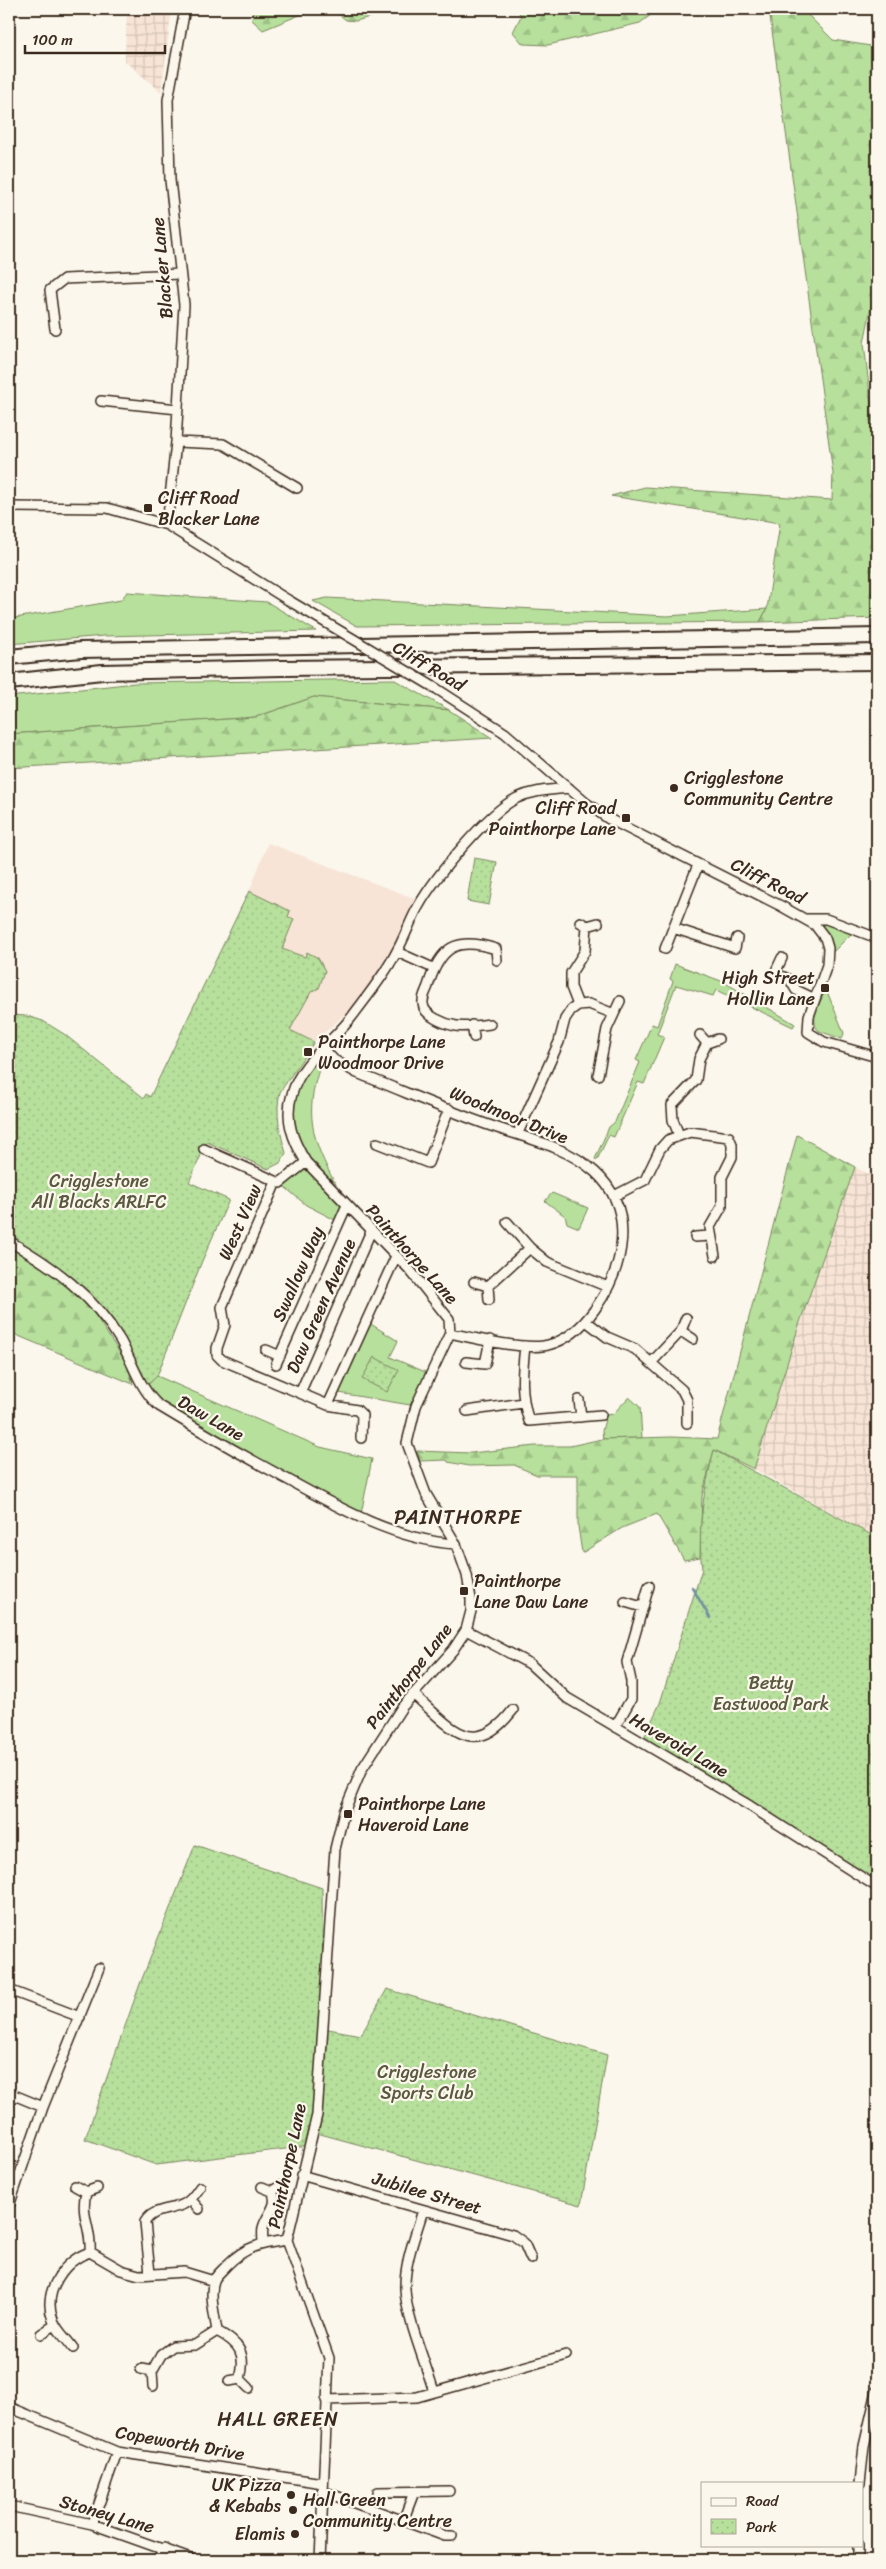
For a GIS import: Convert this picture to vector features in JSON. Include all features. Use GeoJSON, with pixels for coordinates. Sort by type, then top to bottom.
{"type":"FeatureCollection","features":[{"type":"Feature","properties":{"kind":"highway"},"geometry":{"type":"LineString","coordinates":[[9,658],[81,650],[877,636]]}},
{"type":"Feature","properties":{"kind":"highway"},"geometry":{"type":"LineString","coordinates":[[9,682],[102,672],[282,668],[877,662]]}},
{"type":"Feature","properties":{"kind":"street","name":"Blacker Lane"},"geometry":{"type":"LineString","coordinates":[[167,525],[176,442],[184,305],[170,180],[168,100],[185,9]]}},
{"type":"Feature","properties":{"kind":"street"},"geometry":{"type":"LineString","coordinates":[[55,329],[50,290],[64,279],[180,274]]}},
{"type":"Feature","properties":{"kind":"street"},"geometry":{"type":"LineString","coordinates":[[101,401],[178,409]]}},
{"type":"Feature","properties":{"kind":"street"},"geometry":{"type":"LineString","coordinates":[[176,442],[224,444],[296,488]]}},
{"type":"Feature","properties":{"kind":"street","name":"Cliff Road"},"geometry":{"type":"LineString","coordinates":[[9,507],[107,508],[167,525],[437,689],[505,733],[569,788],[609,819],[808,920]]}},
{"type":"Feature","properties":{"kind":"street","name":"Painthorpe Lane"},"geometry":{"type":"LineString","coordinates":[[320,2560],[329,2358],[287,2240],[317,2116],[335,1849],[344,1812],[362,1769],[383,1734],[413,1694],[454,1650],[466,1630],[471,1611],[471,1599],[467,1575],[456,1544],[426,1494],[407,1443],[416,1406],[450,1333],[449,1318],[421,1283],[306,1162],[292,1133],[289,1107],[296,1082],[322,1047],[352,1017],[397,952],[418,908],[443,872],[501,809],[516,799],[538,790],[569,788]]}},
{"type":"Feature","properties":{"kind":"street"},"geometry":{"type":"LineString","coordinates":[[665,949],[698,865]]}},
{"type":"Feature","properties":{"kind":"street"},"geometry":{"type":"LineString","coordinates":[[808,920],[826,919],[877,938]]}},
{"type":"Feature","properties":{"kind":"street"},"geometry":{"type":"LineString","coordinates":[[808,920],[820,931],[828,948],[827,965],[809,1016],[808,1032],[824,1042],[877,1058]]}},
{"type":"Feature","properties":{"kind":"street"},"geometry":{"type":"LineString","coordinates":[[578,1005],[571,986],[571,973],[584,951],[583,924],[598,923]]}},
{"type":"Feature","properties":{"kind":"street"},"geometry":{"type":"LineString","coordinates":[[673,928],[735,948],[738,938]]}},
{"type":"Feature","properties":{"kind":"street"},"geometry":{"type":"LineString","coordinates":[[490,1024],[457,1026],[427,1013],[423,1006],[422,997],[433,968],[446,952],[465,943],[496,949],[497,960]]}},
{"type":"Feature","properties":{"kind":"street"},"geometry":{"type":"LineString","coordinates":[[397,952],[433,968]]}},
{"type":"Feature","properties":{"kind":"street"},"geometry":{"type":"LineString","coordinates":[[764,977],[775,973],[782,958]]}},
{"type":"Feature","properties":{"kind":"street"},"geometry":{"type":"LineString","coordinates":[[775,973],[790,980],[796,990],[815,999]]}},
{"type":"Feature","properties":{"kind":"street"},"geometry":{"type":"LineString","coordinates":[[598,1075],[607,1029],[620,1001]]}},
{"type":"Feature","properties":{"kind":"street"},"geometry":{"type":"LineString","coordinates":[[518,1133],[559,1042],[565,1019],[578,1005],[589,1004],[614,1014]]}},
{"type":"Feature","properties":{"kind":"street"},"geometry":{"type":"LineString","coordinates":[[472,1025],[474,1036]]}},
{"type":"Feature","properties":{"kind":"street"},"geometry":{"type":"LineString","coordinates":[[700,1035],[707,1043]]}},
{"type":"Feature","properties":{"kind":"street"},"geometry":{"type":"LineString","coordinates":[[679,1135],[673,1120],[672,1104],[696,1080],[699,1059],[707,1043],[718,1039]]}},
{"type":"Feature","properties":{"kind":"street","name":"Woodmoor Drive"},"geometry":{"type":"LineString","coordinates":[[322,1047],[334,1060],[357,1073],[481,1123],[518,1133],[561,1152],[594,1171],[614,1196],[622,1228],[622,1246],[608,1287],[586,1321],[568,1337],[545,1346],[525,1346],[450,1333]]}},
{"type":"Feature","properties":{"kind":"street"},"geometry":{"type":"LineString","coordinates":[[377,1143],[428,1163],[449,1109]]}},
{"type":"Feature","properties":{"kind":"street"},"geometry":{"type":"LineString","coordinates":[[614,1196],[645,1180],[660,1148],[668,1140],[690,1132],[703,1132],[729,1137],[732,1144],[732,1157],[722,1177],[722,1206],[713,1218],[710,1236],[715,1256]]}},
{"type":"Feature","properties":{"kind":"street"},"geometry":{"type":"LineString","coordinates":[[204,1149],[276,1182],[280,1182],[306,1162]]}},
{"type":"Feature","properties":{"kind":"street","name":"West View"},"geometry":{"type":"LineString","coordinates":[[276,1182],[234,1276],[222,1308],[226,1325],[217,1348],[217,1355],[222,1360],[300,1393]]}},
{"type":"Feature","properties":{"kind":"street","name":"Swallow Way"},"geometry":{"type":"LineString","coordinates":[[266,1350],[278,1360],[347,1205]]}},
{"type":"Feature","properties":{"kind":"street"},"geometry":{"type":"LineString","coordinates":[[507,1222],[530,1248],[547,1262],[608,1287]]}},
{"type":"Feature","properties":{"kind":"street","name":"Daw Green Avenue"},"geometry":{"type":"LineString","coordinates":[[300,1393],[371,1231]]}},
{"type":"Feature","properties":{"kind":"street"},"geometry":{"type":"LineString","coordinates":[[695,1237],[710,1236]]}},
{"type":"Feature","properties":{"kind":"street","name":"Daw Lane"},"geometry":{"type":"LineString","coordinates":[[9,1241],[46,1264],[95,1303],[119,1339],[143,1389],[159,1406],[305,1490],[361,1518],[433,1542],[456,1544]]}},
{"type":"Feature","properties":{"kind":"street"},"geometry":{"type":"LineString","coordinates":[[488,1286],[530,1248]]}},
{"type":"Feature","properties":{"kind":"street"},"geometry":{"type":"LineString","coordinates":[[328,1405],[396,1256]]}},
{"type":"Feature","properties":{"kind":"street"},"geometry":{"type":"LineString","coordinates":[[474,1282],[488,1286]]}},
{"type":"Feature","properties":{"kind":"street"},"geometry":{"type":"LineString","coordinates":[[488,1286],[489,1300]]}},
{"type":"Feature","properties":{"kind":"street"},"geometry":{"type":"LineString","coordinates":[[651,1363],[681,1331],[686,1318]]}},
{"type":"Feature","properties":{"kind":"street"},"geometry":{"type":"LineString","coordinates":[[586,1321],[607,1337],[635,1349],[682,1390],[692,1404],[687,1423]]}},
{"type":"Feature","properties":{"kind":"street"},"geometry":{"type":"LineString","coordinates":[[681,1331],[693,1339]]}},
{"type":"Feature","properties":{"kind":"street"},"geometry":{"type":"LineString","coordinates":[[466,1362],[485,1364],[490,1340]]}},
{"type":"Feature","properties":{"kind":"street"},"geometry":{"type":"LineString","coordinates":[[525,1346],[521,1378],[523,1403],[529,1421],[601,1415]]}},
{"type":"Feature","properties":{"kind":"street"},"geometry":{"type":"LineString","coordinates":[[300,1393],[328,1405],[357,1410],[362,1415],[361,1438]]}},
{"type":"Feature","properties":{"kind":"street"},"geometry":{"type":"LineString","coordinates":[[478,1400],[479,1410]]}},
{"type":"Feature","properties":{"kind":"street"},"geometry":{"type":"LineString","coordinates":[[579,1400],[581,1417]]}},
{"type":"Feature","properties":{"kind":"street"},"geometry":{"type":"LineString","coordinates":[[467,1411],[523,1403]]}},
{"type":"Feature","properties":{"kind":"street"},"geometry":{"type":"LineString","coordinates":[[615,1727],[631,1699],[632,1686],[627,1662],[649,1586]]}},
{"type":"Feature","properties":{"kind":"street"},"geometry":{"type":"LineString","coordinates":[[625,1602],[642,1607]]}},
{"type":"Feature","properties":{"kind":"street","name":"Haveroid Lane"},"geometry":{"type":"LineString","coordinates":[[466,1630],[530,1664],[567,1698],[750,1806],[877,1887]]}},
{"type":"Feature","properties":{"kind":"street"},"geometry":{"type":"LineString","coordinates":[[413,1694],[464,1736],[485,1736],[500,1728],[514,1710]]}},
{"type":"Feature","properties":{"kind":"street"},"geometry":{"type":"LineString","coordinates":[[9,2204],[43,2107],[99,1968]]}},
{"type":"Feature","properties":{"kind":"street"},"geometry":{"type":"LineString","coordinates":[[9,1990],[80,2017]]}},
{"type":"Feature","properties":{"kind":"street"},"geometry":{"type":"LineString","coordinates":[[9,2093],[43,2107]]}},
{"type":"Feature","properties":{"kind":"street","name":"Jubilee Street"},"geometry":{"type":"LineString","coordinates":[[302,2175],[514,2235],[524,2242],[531,2259]]}},
{"type":"Feature","properties":{"kind":"street"},"geometry":{"type":"LineString","coordinates":[[75,2186],[86,2192],[97,2188]]}},
{"type":"Feature","properties":{"kind":"street"},"geometry":{"type":"LineString","coordinates":[[272,2191],[280,2186]]}},
{"type":"Feature","properties":{"kind":"street"},"geometry":{"type":"LineString","coordinates":[[150,2274],[145,2222],[154,2213],[176,2207],[191,2200],[200,2187]]}},
{"type":"Feature","properties":{"kind":"street"},"geometry":{"type":"LineString","coordinates":[[262,2187],[272,2191]]}},
{"type":"Feature","properties":{"kind":"street"},"geometry":{"type":"LineString","coordinates":[[263,2244],[263,2228],[274,2204],[272,2191]]}},
{"type":"Feature","properties":{"kind":"street"},"geometry":{"type":"LineString","coordinates":[[86,2192],[83,2208],[90,2238],[90,2252]]}},
{"type":"Feature","properties":{"kind":"street"},"geometry":{"type":"LineString","coordinates":[[191,2200],[198,2209]]}},
{"type":"Feature","properties":{"kind":"street"},"geometry":{"type":"LineString","coordinates":[[423,2210],[407,2268],[405,2288],[407,2304],[434,2392]]}},
{"type":"Feature","properties":{"kind":"street"},"geometry":{"type":"LineString","coordinates":[[217,2331],[213,2298],[214,2281],[238,2253],[263,2244],[287,2240]]}},
{"type":"Feature","properties":{"kind":"street"},"geometry":{"type":"LineString","coordinates":[[90,2252],[121,2270],[140,2275],[184,2272],[214,2281]]}},
{"type":"Feature","properties":{"kind":"street"},"geometry":{"type":"LineString","coordinates":[[74,2348],[55,2325],[50,2309],[56,2282],[67,2266],[90,2252]]}},
{"type":"Feature","properties":{"kind":"street"},"geometry":{"type":"LineString","coordinates":[[41,2334],[55,2325]]}},
{"type":"Feature","properties":{"kind":"street"},"geometry":{"type":"LineString","coordinates":[[153,2386],[152,2371],[160,2355],[173,2346],[195,2345],[217,2331]]}},
{"type":"Feature","properties":{"kind":"street"},"geometry":{"type":"LineString","coordinates":[[217,2331],[235,2342],[239,2348],[242,2364],[240,2379]]}},
{"type":"Feature","properties":{"kind":"street"},"geometry":{"type":"LineString","coordinates":[[326,2400],[417,2397],[566,2355]]}},
{"type":"Feature","properties":{"kind":"street"},"geometry":{"type":"LineString","coordinates":[[141,2369],[152,2371]]}},
{"type":"Feature","properties":{"kind":"street"},"geometry":{"type":"LineString","coordinates":[[229,2380],[240,2379]]}},
{"type":"Feature","properties":{"kind":"street"},"geometry":{"type":"LineString","coordinates":[[240,2379],[249,2388]]}},
{"type":"Feature","properties":{"kind":"street"},"geometry":{"type":"LineString","coordinates":[[860,2482],[864,2446],[877,2391]]}},
{"type":"Feature","properties":{"kind":"street","name":"Copeworth Drive"},"geometry":{"type":"LineString","coordinates":[[9,2408],[118,2452],[323,2487],[404,2521],[445,2536],[452,2536]]}},
{"type":"Feature","properties":{"kind":"street"},"geometry":{"type":"LineString","coordinates":[[92,2524],[118,2452]]}},
{"type":"Feature","properties":{"kind":"street"},"geometry":{"type":"LineString","coordinates":[[378,2492],[449,2491]]}},
{"type":"Feature","properties":{"kind":"street"},"geometry":{"type":"LineString","coordinates":[[404,2521],[414,2492]]}},
{"type":"Feature","properties":{"kind":"street","name":"Stoney Lane"},"geometry":{"type":"LineString","coordinates":[[9,2506],[92,2524],[164,2548],[193,2560]]}},
{"type":"Feature","properties":{"kind":"street"},"geometry":{"type":"LineString","coordinates":[[858,2546],[858,2560]]}},
{"type":"Feature","properties":{"kind":"street"},"geometry":{"type":"LineString","coordinates":[[158,2560],[164,2548]]}},
{"type":"Feature","properties":{"kind":"shaded area"},"geometry":{"type":"Polygon","coordinates":[[[127,9],[172,9],[161,92],[125,61],[127,9]]]}},
{"type":"Feature","properties":{"kind":"shaded area"},"geometry":{"type":"Polygon","coordinates":[[[268,843],[419,900],[384,964],[351,1009],[314,1042],[286,1080],[277,1101],[279,1130],[286,1153],[280,1163],[268,1169],[226,1152],[243,908],[268,843]]]}},
{"type":"Feature","properties":{"kind":"shaded area"},"geometry":{"type":"Polygon","coordinates":[[[855,1167],[877,1179],[877,1538],[754,1469],[800,1322],[855,1167]]]}},
{"type":"Feature","properties":{"kind":"green space"},"geometry":{"type":"Polygon","coordinates":[[[253,9],[453,9],[391,11],[356,21],[346,20],[335,11],[302,14],[263,30],[252,20],[253,9]]]}},
{"type":"Feature","properties":{"kind":"green space"},"geometry":{"type":"Polygon","coordinates":[[[517,9],[609,9],[618,11],[659,9],[640,23],[548,45],[523,44],[513,32],[521,16],[517,9]]]}},
{"type":"Feature","properties":{"kind":"green space"},"geometry":{"type":"Polygon","coordinates":[[[769,9],[802,9],[833,40],[877,47],[877,278],[864,343],[876,447],[877,618],[760,622],[767,609],[780,523],[611,496],[645,487],[832,500],[833,473],[769,9]]]}},
{"type":"Feature","properties":{"kind":"green space"},"geometry":{"type":"Polygon","coordinates":[[[127,592],[267,602],[316,631],[104,636],[9,644],[9,619],[121,600],[127,592]]]}},
{"type":"Feature","properties":{"kind":"green space"},"geometry":{"type":"Polygon","coordinates":[[[327,598],[667,616],[767,609],[760,622],[357,626],[313,601],[327,598]]]}},
{"type":"Feature","properties":{"kind":"green space"},"geometry":{"type":"Polygon","coordinates":[[[393,679],[449,710],[314,697],[256,717],[9,734],[9,697],[135,683],[393,679]]]}},
{"type":"Feature","properties":{"kind":"green space"},"geometry":{"type":"Polygon","coordinates":[[[314,697],[449,710],[492,738],[9,768],[9,734],[256,717],[314,697]]]}},
{"type":"Feature","properties":{"kind":"green space"},"geometry":{"type":"Polygon","coordinates":[[[474,858],[497,862],[489,905],[467,901],[474,858]]]}},
{"type":"Feature","properties":{"kind":"green space","name":"Crigglestone All Blacks ARLFC"},"geometry":{"type":"Polygon","coordinates":[[[249,891],[290,911],[288,917],[294,919],[282,949],[305,957],[307,952],[318,958],[325,971],[319,988],[311,992],[290,1030],[314,1042],[280,1092],[278,1115],[286,1153],[280,1163],[268,1169],[207,1142],[189,1182],[229,1200],[202,1261],[157,1376],[143,1389],[95,1303],[9,1241],[9,1015],[27,1016],[43,1021],[64,1034],[144,1098],[146,1094],[150,1097],[249,891]]]}},
{"type":"Feature","properties":{"kind":"green space"},"geometry":{"type":"Polygon","coordinates":[[[818,918],[851,934],[828,957],[818,918]]]}},
{"type":"Feature","properties":{"kind":"green space"},"geometry":{"type":"Polygon","coordinates":[[[675,964],[724,982],[795,1024],[793,1027],[716,990],[713,996],[676,985],[657,1034],[664,1037],[644,1084],[638,1082],[614,1137],[609,1135],[597,1160],[595,1159],[609,1127],[615,1122],[640,1062],[636,1060],[652,1024],[657,1026],[673,981],[670,979],[675,964]]]}},
{"type":"Feature","properties":{"kind":"green space"},"geometry":{"type":"Polygon","coordinates":[[[826,989],[844,1033],[842,1039],[819,1031],[816,1027],[816,1010],[826,989]]]}},
{"type":"Feature","properties":{"kind":"green space"},"geometry":{"type":"Polygon","coordinates":[[[326,1051],[313,1095],[312,1113],[318,1148],[347,1205],[339,1222],[306,1205],[280,1183],[306,1162],[289,1107],[307,1065],[326,1051]]]}},
{"type":"Feature","properties":{"kind":"green space"},"geometry":{"type":"Polygon","coordinates":[[[797,1135],[855,1167],[800,1322],[754,1469],[714,1450],[702,1496],[700,1557],[684,1560],[657,1514],[622,1528],[582,1553],[578,1526],[578,1475],[537,1475],[514,1465],[469,1466],[448,1462],[447,1460],[420,1461],[417,1451],[471,1453],[535,1446],[570,1446],[602,1439],[671,1437],[717,1439],[797,1135]]]}},
{"type":"Feature","properties":{"kind":"green space"},"geometry":{"type":"Polygon","coordinates":[[[552,1193],[588,1208],[579,1228],[567,1223],[565,1216],[545,1201],[552,1193]]]}},
{"type":"Feature","properties":{"kind":"green space"},"geometry":{"type":"Polygon","coordinates":[[[9,1247],[52,1274],[88,1304],[127,1364],[133,1384],[9,1332],[9,1247]]]}},
{"type":"Feature","properties":{"kind":"green space"},"geometry":{"type":"Polygon","coordinates":[[[366,1321],[398,1341],[390,1357],[430,1374],[416,1406],[333,1392],[366,1321]]]}},
{"type":"Feature","properties":{"kind":"green space"},"geometry":{"type":"Polygon","coordinates":[[[374,1357],[399,1370],[387,1392],[362,1379],[374,1357]]]}},
{"type":"Feature","properties":{"kind":"green space"},"geometry":{"type":"Polygon","coordinates":[[[157,1376],[320,1447],[372,1459],[361,1514],[305,1489],[206,1434],[143,1389],[157,1376]]]}},
{"type":"Feature","properties":{"kind":"green space"},"geometry":{"type":"Polygon","coordinates":[[[629,1397],[640,1407],[642,1438],[603,1439],[602,1431],[606,1415],[613,1414],[629,1397]]]}},
{"type":"Feature","properties":{"kind":"green space","name":"Betty Eastwood Park"},"geometry":{"type":"Polygon","coordinates":[[[714,1450],[877,1538],[877,1887],[642,1742],[660,1703],[702,1569],[700,1538],[702,1509],[714,1450]]]}},
{"type":"Feature","properties":{"kind":"green space","name":"Crigglestone Sports Club"},"geometry":{"type":"Polygon","coordinates":[[[195,1845],[322,1888],[323,2028],[361,2035],[387,1989],[607,2055],[581,2205],[313,2132],[309,2146],[156,2165],[85,2139],[140,1984],[195,1845]]]}},
{"type":"Feature","properties":{"kind":"waterway"},"geometry":{"type":"LineString","coordinates":[[692,1587],[710,1618]]}},
{"type":"Feature","properties":{"kind":"place","name":"Cliff Road Blacker Lane"},"geometry":{"type":"Point","coordinates":[148,508]}},
{"type":"Feature","properties":{"kind":"place","name":"Crigglestone Community Centre"},"geometry":{"type":"Point","coordinates":[674,788]}},
{"type":"Feature","properties":{"kind":"place","name":"Cliff Road Painthorpe Lane"},"geometry":{"type":"Point","coordinates":[626,818]}},
{"type":"Feature","properties":{"kind":"place","name":"High Street Hollin Lane"},"geometry":{"type":"Point","coordinates":[825,988]}},
{"type":"Feature","properties":{"kind":"place","name":"Painthorpe Lane Woodmoor Drive"},"geometry":{"type":"Point","coordinates":[308,1052]}},
{"type":"Feature","properties":{"kind":"place","name":"Painthorpe Lane Daw Lane"},"geometry":{"type":"Point","coordinates":[464,1591]}},
{"type":"Feature","properties":{"kind":"place","name":"Painthorpe Lane Haveroid Lane"},"geometry":{"type":"Point","coordinates":[348,1814]}},
{"type":"Feature","properties":{"kind":"place","name":"UK Pizza & Kebabs"},"geometry":{"type":"Point","coordinates":[291,2495]}},
{"type":"Feature","properties":{"kind":"place","name":"Hall Green Community Centre"},"geometry":{"type":"Point","coordinates":[293,2510]}},
{"type":"Feature","properties":{"kind":"place","name":"Elamis"},"geometry":{"type":"Point","coordinates":[295,2534]}},
{"type":"Feature","properties":{"kind":"district","name":"PAINTHORPE"},"geometry":{"type":"Point","coordinates":[458,1517]}},
{"type":"Feature","properties":{"kind":"district","name":"HALL GREEN"},"geometry":{"type":"Point","coordinates":[278,2419]}}]}
